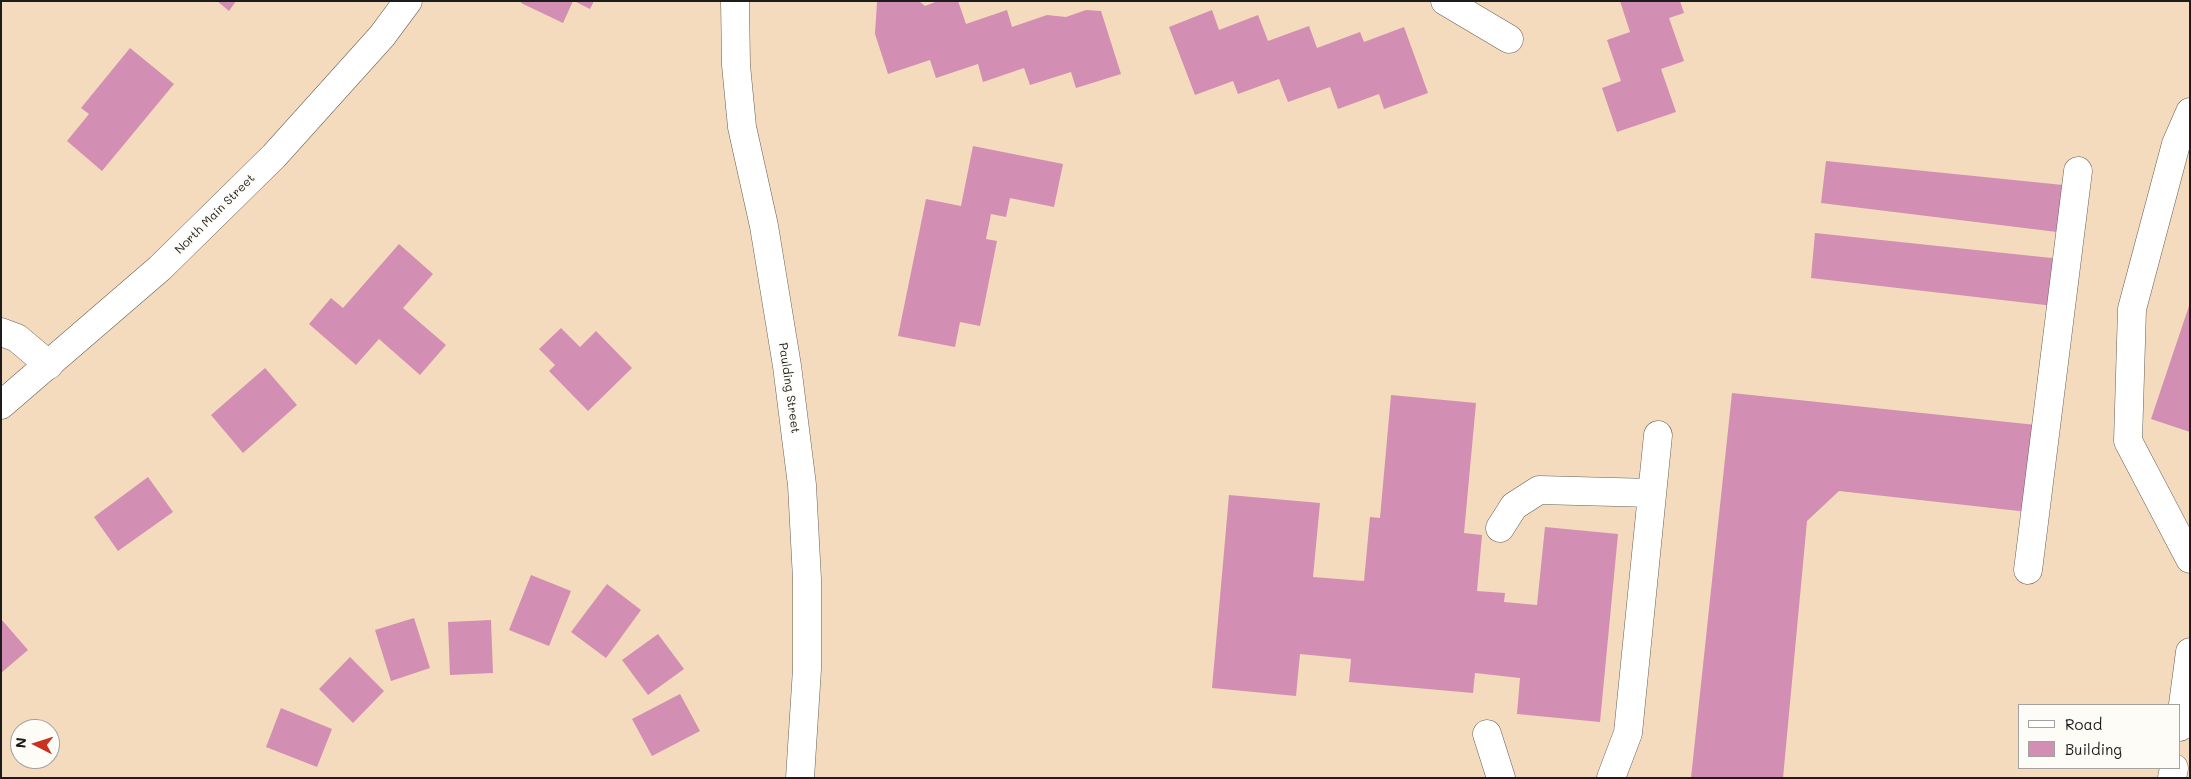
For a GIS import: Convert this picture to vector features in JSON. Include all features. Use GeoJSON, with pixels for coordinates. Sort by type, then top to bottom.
{"type":"FeatureCollection","features":[{"type":"Feature","properties":{"kind":"street","name":"North Main Street"},"geometry":{"type":"LineString","coordinates":[[1,405],[160,268],[274,156],[382,36],[408,1]]}},
{"type":"Feature","properties":{"kind":"street","name":"Paulding Street"},"geometry":{"type":"LineString","coordinates":[[735,1],[736,65],[742,127],[764,226],[787,366],[802,485],[807,670],[800,778]]}},
{"type":"Feature","properties":{"kind":"street"},"geometry":{"type":"LineString","coordinates":[[1445,1],[1509,39]]}},
{"type":"Feature","properties":{"kind":"street"},"geometry":{"type":"LineString","coordinates":[[2190,112],[2176,144],[2132,309],[2128,441],[2190,559]]}},
{"type":"Feature","properties":{"kind":"street"},"geometry":{"type":"LineString","coordinates":[[2028,570],[2078,171]]}},
{"type":"Feature","properties":{"kind":"street"},"geometry":{"type":"LineString","coordinates":[[1,332],[17,338],[49,365]]}},
{"type":"Feature","properties":{"kind":"street"},"geometry":{"type":"LineString","coordinates":[[1612,778],[1628,733],[1658,435]]}},
{"type":"Feature","properties":{"kind":"street"},"geometry":{"type":"LineString","coordinates":[[1500,528],[1514,506],[1539,490],[1652,493]]}},
{"type":"Feature","properties":{"kind":"street"},"geometry":{"type":"LineString","coordinates":[[2181,719],[2190,652]]}},
{"type":"Feature","properties":{"kind":"street"},"geometry":{"type":"LineString","coordinates":[[1487,734],[1501,778]]}},
{"type":"Feature","properties":{"kind":"building"},"geometry":{"type":"Polygon","coordinates":[[[217,1],[236,1],[229,11],[217,1]]]}},
{"type":"Feature","properties":{"kind":"building"},"geometry":{"type":"Polygon","coordinates":[[[522,1],[573,1],[563,23],[521,3],[522,1]]]}},
{"type":"Feature","properties":{"kind":"building"},"geometry":{"type":"Polygon","coordinates":[[[574,1],[594,1],[590,9],[574,1]]]}},
{"type":"Feature","properties":{"kind":"building"},"geometry":{"type":"Polygon","coordinates":[[[919,1],[925,6],[938,1],[958,1],[966,24],[1007,10],[1012,27],[1047,15],[1066,17],[1086,10],[1101,11],[1121,74],[1076,88],[1071,72],[1030,85],[1024,68],[983,82],[978,64],[936,78],[930,60],[888,74],[875,34],[877,2],[919,1]]]}},
{"type":"Feature","properties":{"kind":"building"},"geometry":{"type":"Polygon","coordinates":[[[1620,1],[1680,1],[1684,13],[1669,18],[1684,61],[1661,69],[1676,112],[1617,132],[1602,88],[1621,81],[1607,40],[1630,32],[1620,1]]]}},
{"type":"Feature","properties":{"kind":"building"},"geometry":{"type":"Polygon","coordinates":[[[1212,10],[1219,30],[1258,15],[1268,41],[1309,26],[1317,48],[1360,32],[1364,42],[1404,27],[1428,93],[1384,109],[1379,94],[1338,109],[1330,87],[1288,102],[1279,79],[1238,94],[1233,81],[1195,95],[1169,27],[1212,10]]]}},
{"type":"Feature","properties":{"kind":"building"},"geometry":{"type":"Polygon","coordinates":[[[130,48],[174,84],[102,171],[67,141],[89,114],[81,108],[130,48]]]}},
{"type":"Feature","properties":{"kind":"building"},"geometry":{"type":"Polygon","coordinates":[[[973,146],[1063,164],[1054,207],[1010,198],[1006,217],[991,214],[986,239],[997,241],[980,326],[960,322],[955,347],[898,336],[926,199],[961,206],[973,146]]]}},
{"type":"Feature","properties":{"kind":"building"},"geometry":{"type":"Polygon","coordinates":[[[1826,161],[2063,185],[2057,232],[1821,203],[1826,161]]]}},
{"type":"Feature","properties":{"kind":"building"},"geometry":{"type":"Polygon","coordinates":[[[1815,233],[2061,259],[2054,306],[1811,278],[1815,233]]]}},
{"type":"Feature","properties":{"kind":"building"},"geometry":{"type":"Polygon","coordinates":[[[399,244],[433,274],[403,308],[446,345],[420,375],[379,339],[356,365],[309,324],[331,298],[343,308],[399,244]]]}},
{"type":"Feature","properties":{"kind":"building"},"geometry":{"type":"Polygon","coordinates":[[[2190,306],[2190,432],[2151,419],[2190,306]]]}},
{"type":"Feature","properties":{"kind":"building"},"geometry":{"type":"Polygon","coordinates":[[[561,328],[580,347],[596,331],[632,368],[588,411],[549,371],[555,365],[539,349],[561,328]]]}},
{"type":"Feature","properties":{"kind":"building"},"geometry":{"type":"Polygon","coordinates":[[[265,368],[297,405],[243,453],[211,415],[265,368]]]}},
{"type":"Feature","properties":{"kind":"building"},"geometry":{"type":"Polygon","coordinates":[[[1732,393],[2036,425],[2028,512],[1839,491],[1807,521],[1783,778],[1691,778],[1732,393]]]}},
{"type":"Feature","properties":{"kind":"building"},"geometry":{"type":"Polygon","coordinates":[[[1391,395],[1476,403],[1464,533],[1482,535],[1477,591],[1505,593],[1504,602],[1537,605],[1545,527],[1618,534],[1600,722],[1517,714],[1520,678],[1475,673],[1473,693],[1349,682],[1351,659],[1300,654],[1296,696],[1212,688],[1229,495],[1320,503],[1313,577],[1364,581],[1370,517],[1380,518],[1391,395]]]}},
{"type":"Feature","properties":{"kind":"building"},"geometry":{"type":"Polygon","coordinates":[[[148,477],[173,512],[118,551],[94,517],[148,477]]]}},
{"type":"Feature","properties":{"kind":"building"},"geometry":{"type":"Polygon","coordinates":[[[531,575],[571,591],[549,646],[509,630],[531,575]]]}},
{"type":"Feature","properties":{"kind":"building"},"geometry":{"type":"Polygon","coordinates":[[[607,584],[641,610],[606,658],[571,632],[607,584]]]}},
{"type":"Feature","properties":{"kind":"building"},"geometry":{"type":"Polygon","coordinates":[[[414,618],[430,668],[391,681],[375,630],[414,618]]]}},
{"type":"Feature","properties":{"kind":"building"},"geometry":{"type":"Polygon","coordinates":[[[1,619],[28,650],[1,673],[1,619]]]}},
{"type":"Feature","properties":{"kind":"building"},"geometry":{"type":"Polygon","coordinates":[[[491,620],[493,673],[450,675],[448,622],[491,620]]]}},
{"type":"Feature","properties":{"kind":"building"},"geometry":{"type":"Polygon","coordinates":[[[658,634],[684,669],[648,695],[622,660],[658,634]]]}},
{"type":"Feature","properties":{"kind":"building"},"geometry":{"type":"Polygon","coordinates":[[[350,657],[384,691],[353,723],[319,689],[350,657]]]}},
{"type":"Feature","properties":{"kind":"building"},"geometry":{"type":"Polygon","coordinates":[[[680,694],[700,731],[652,756],[632,719],[680,694]]]}},
{"type":"Feature","properties":{"kind":"building"},"geometry":{"type":"Polygon","coordinates":[[[281,708],[332,729],[317,767],[266,747],[281,708]]]}}]}
